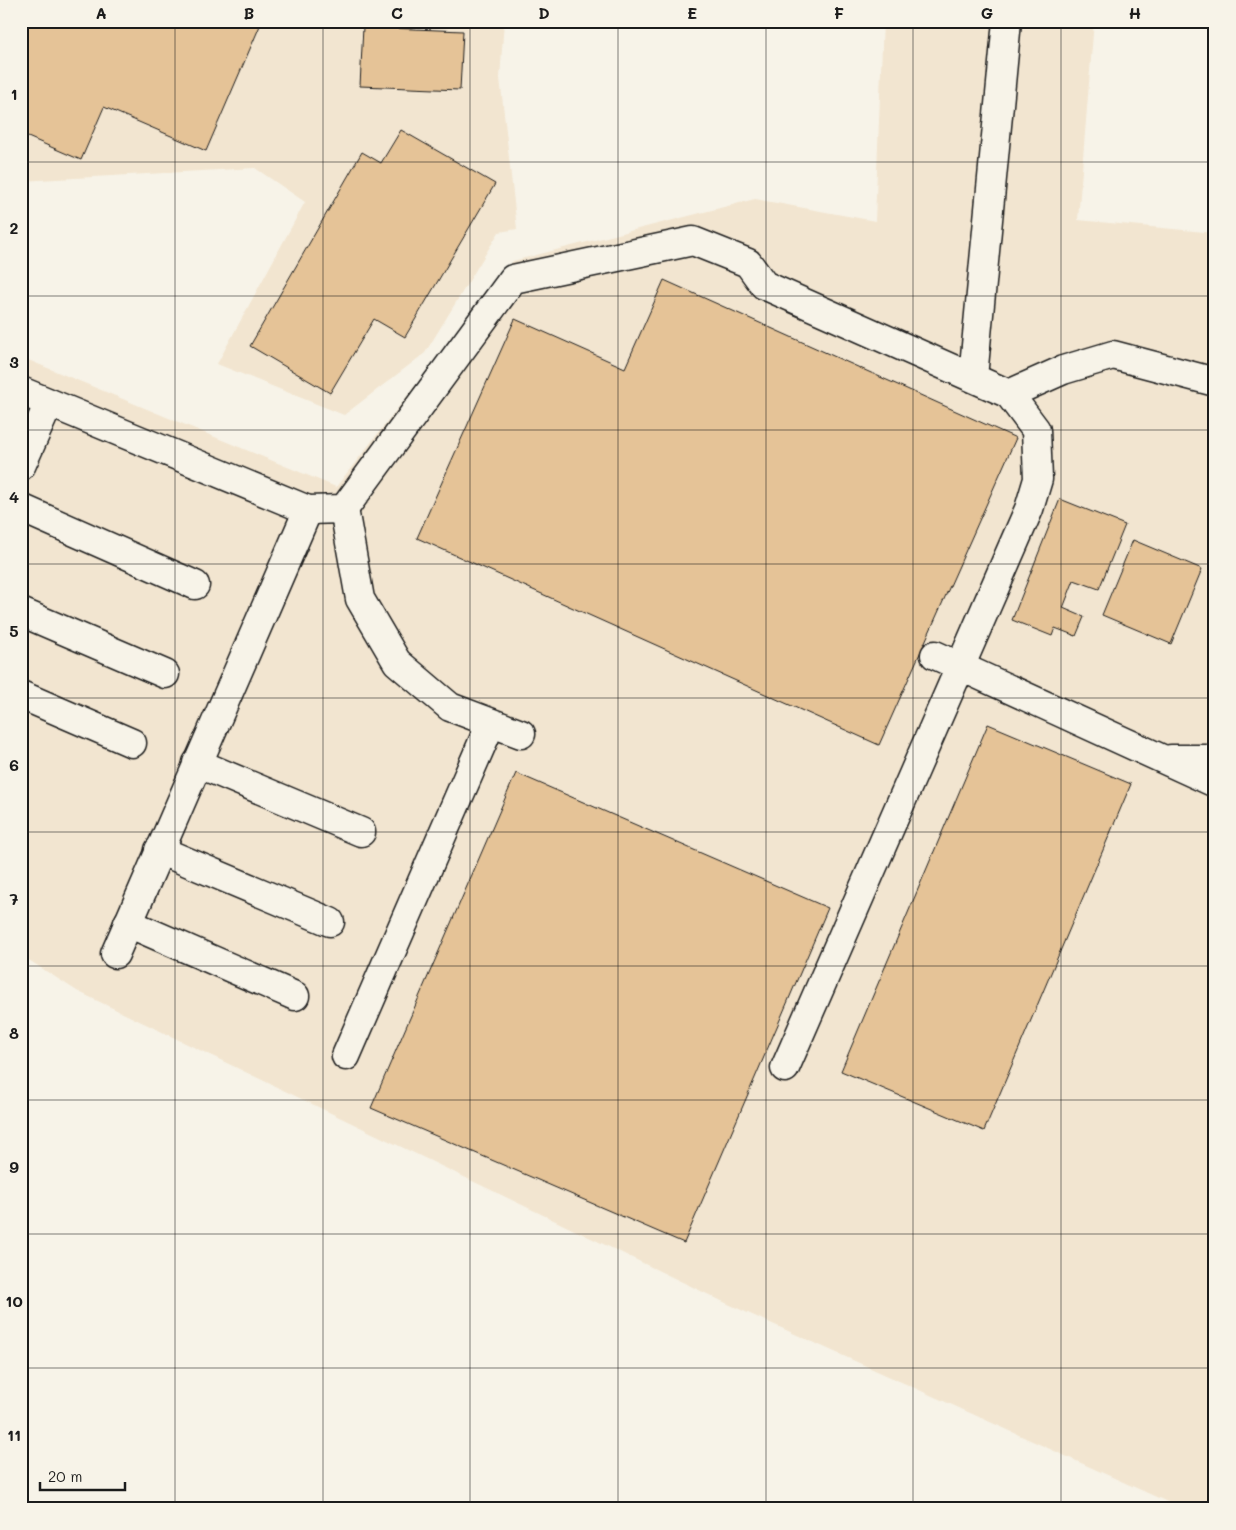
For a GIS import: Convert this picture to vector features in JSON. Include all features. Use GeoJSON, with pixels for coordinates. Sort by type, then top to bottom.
{"type":"FeatureCollection","features":[{"type":"Feature","properties":{"kind":"lane"},"geometry":{"type":"LineString","coordinates":[[973,377],[1007,21]]}},
{"type":"Feature","properties":{"kind":"lane"},"geometry":{"type":"LineString","coordinates":[[521,734],[450,707],[397,662],[360,599],[344,509],[513,280],[693,241],[748,263],[764,286],[1009,394],[1036,430],[1038,479],[1029,510],[785,1068]]}},
{"type":"Feature","properties":{"kind":"lane"},"geometry":{"type":"LineString","coordinates":[[1009,394],[1063,370],[1113,355],[1215,382]]}},
{"type":"Feature","properties":{"kind":"lane"},"geometry":{"type":"LineString","coordinates":[[21,391],[308,510],[344,509]]}},
{"type":"Feature","properties":{"kind":"lane"},"geometry":{"type":"LineString","coordinates":[[21,466],[49,403]]}},
{"type":"Feature","properties":{"kind":"lane"},"geometry":{"type":"LineString","coordinates":[[21,508],[195,585]]}},
{"type":"Feature","properties":{"kind":"lane"},"geometry":{"type":"LineString","coordinates":[[115,954],[308,510]]}},
{"type":"Feature","properties":{"kind":"lane"},"geometry":{"type":"LineString","coordinates":[[21,612],[165,674]]}},
{"type":"Feature","properties":{"kind":"lane"},"geometry":{"type":"LineString","coordinates":[[935,654],[1215,783]]}},
{"type":"Feature","properties":{"kind":"lane"},"geometry":{"type":"LineString","coordinates":[[21,695],[132,743]]}},
{"type":"Feature","properties":{"kind":"lane"},"geometry":{"type":"LineString","coordinates":[[346,1056],[490,723]]}},
{"type":"Feature","properties":{"kind":"lane"},"geometry":{"type":"LineString","coordinates":[[1162,758],[1215,759]]}},
{"type":"Feature","properties":{"kind":"lane"},"geometry":{"type":"LineString","coordinates":[[197,763],[361,832]]}},
{"type":"Feature","properties":{"kind":"lane"},"geometry":{"type":"LineString","coordinates":[[159,850],[330,922]]}},
{"type":"Feature","properties":{"kind":"lane"},"geometry":{"type":"LineString","coordinates":[[128,922],[295,996]]}},
{"type":"Feature","properties":{"kind":"shaded area"},"geometry":{"type":"Polygon","coordinates":[[[21,21],[504,21],[500,78],[517,229],[499,232],[425,353],[344,415],[217,364],[305,202],[255,168],[21,181],[21,21]]]}},
{"type":"Feature","properties":{"kind":"shaded area"},"geometry":{"type":"Polygon","coordinates":[[[883,21],[1094,21],[1078,220],[1215,233],[1215,1509],[1183,1509],[728,1304],[77,991],[21,955],[21,357],[336,487],[513,261],[755,199],[875,221],[883,21]]]}},
{"type":"Feature","properties":{"kind":"building"},"geometry":{"type":"Polygon","coordinates":[[[21,21],[262,21],[206,151],[104,107],[81,160],[21,134],[21,21]]]}},
{"type":"Feature","properties":{"kind":"building"},"geometry":{"type":"Polygon","coordinates":[[[363,27],[463,31],[460,90],[360,86],[363,27]]]}},
{"type":"Feature","properties":{"kind":"building"},"geometry":{"type":"Polygon","coordinates":[[[401,130],[495,184],[405,337],[374,319],[330,393],[250,346],[362,152],[381,163],[401,130]]]}},
{"type":"Feature","properties":{"kind":"building"},"geometry":{"type":"Polygon","coordinates":[[[664,280],[1016,438],[879,745],[417,538],[515,319],[625,368],[664,280]]]}},
{"type":"Feature","properties":{"kind":"building"},"geometry":{"type":"Polygon","coordinates":[[[1060,499],[1125,525],[1099,589],[1074,580],[1063,608],[1084,617],[1076,636],[1055,628],[1052,636],[1012,620],[1060,499]]]}},
{"type":"Feature","properties":{"kind":"building"},"geometry":{"type":"Polygon","coordinates":[[[1133,540],[1202,569],[1171,644],[1102,615],[1133,540]]]}},
{"type":"Feature","properties":{"kind":"building"},"geometry":{"type":"Polygon","coordinates":[[[988,724],[1131,784],[984,1131],[841,1071],[988,724]]]}},
{"type":"Feature","properties":{"kind":"building"},"geometry":{"type":"Polygon","coordinates":[[[516,773],[828,908],[684,1243],[371,1108],[516,773]]]}}]}
